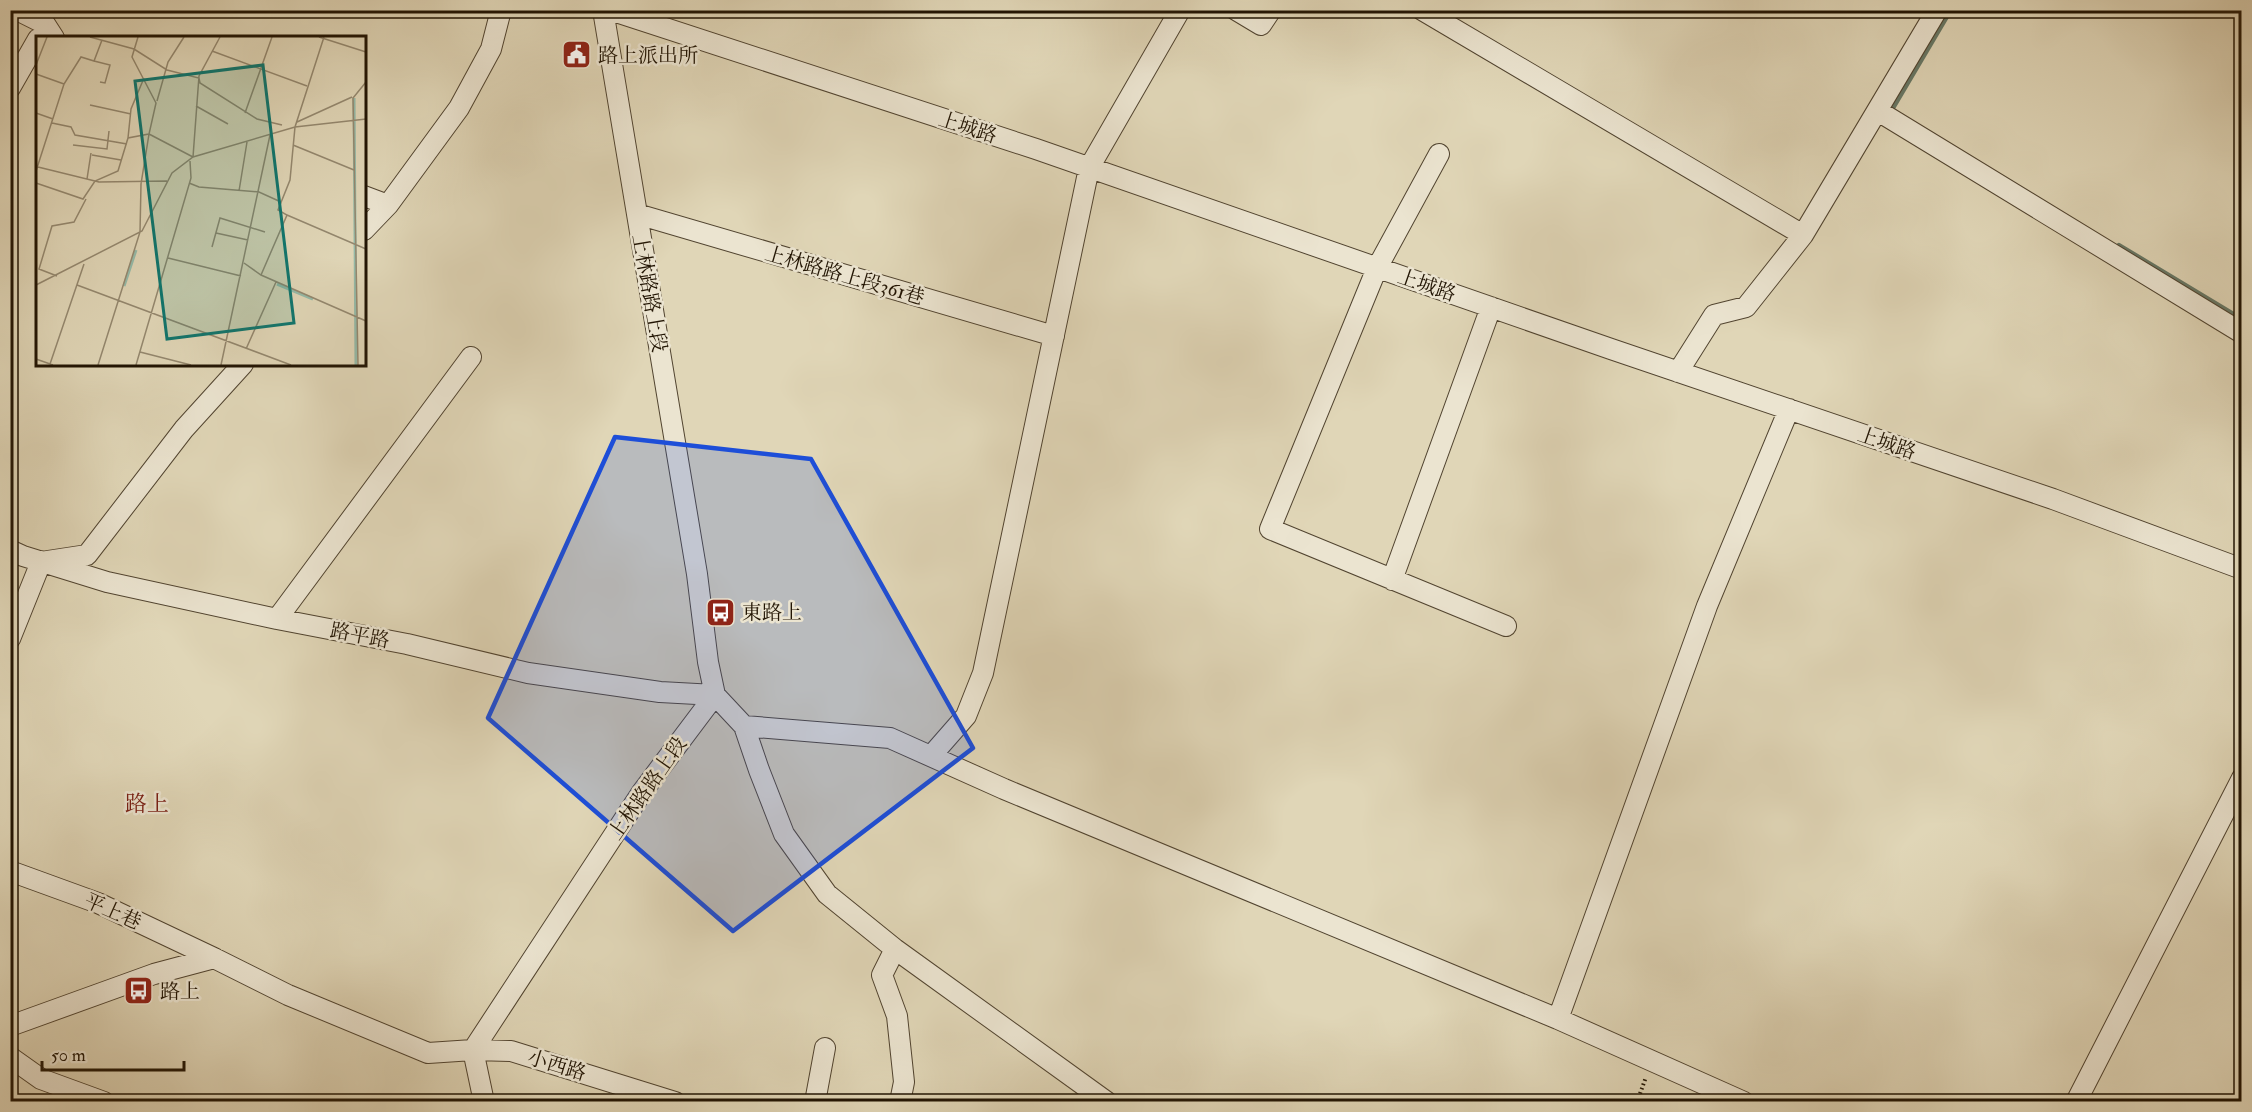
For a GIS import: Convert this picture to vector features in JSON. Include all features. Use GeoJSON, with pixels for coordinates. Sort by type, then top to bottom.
{"type":"FeatureCollection","features":[{"type":"Feature","properties":{"kind":"street"},"geometry":{"type":"LineString","coordinates":[[17,10],[45,30]]}},
{"type":"Feature","properties":{"kind":"street"},"geometry":{"type":"LineString","coordinates":[[366,228],[388,205],[459,108],[491,49],[501,10]]}},
{"type":"Feature","properties":{"kind":"street","name":"上林路路上段"},"geometry":{"type":"LineString","coordinates":[[473,1050],[642,792],[715,695],[603,10]]}},
{"type":"Feature","properties":{"kind":"street","name":"上城路"},"geometry":{"type":"LineString","coordinates":[[610,10],[1089,168],[2053,499],[2241,568]]}},
{"type":"Feature","properties":{"kind":"street"},"geometry":{"type":"LineString","coordinates":[[930,756],[966,716],[984,673],[1089,168],[1180,10]]}},
{"type":"Feature","properties":{"kind":"street"},"geometry":{"type":"LineString","coordinates":[[1236,10],[1261,25],[1271,10]]}},
{"type":"Feature","properties":{"kind":"street"},"geometry":{"type":"LineString","coordinates":[[1422,10],[1803,235]]}},
{"type":"Feature","properties":{"kind":"street"},"geometry":{"type":"LineString","coordinates":[[1678,372],[1714,315],[1746,307],[1803,235],[1937,10]]}},
{"type":"Feature","properties":{"kind":"street"},"geometry":{"type":"LineString","coordinates":[[10,88],[36,45]]}},
{"type":"Feature","properties":{"kind":"street"},"geometry":{"type":"LineString","coordinates":[[1878,111],[2241,333]]}},
{"type":"Feature","properties":{"kind":"street"},"geometry":{"type":"LineString","coordinates":[[1439,154],[1377,268],[1270,530],[1506,626]]}},
{"type":"Feature","properties":{"kind":"street"},"geometry":{"type":"LineString","coordinates":[[366,197],[388,205]]}},
{"type":"Feature","properties":{"kind":"street","name":"上林路路上段361巷"},"geometry":{"type":"LineString","coordinates":[[637,214],[1054,336]]}},
{"type":"Feature","properties":{"kind":"street"},"geometry":{"type":"LineString","coordinates":[[1392,580],[1491,307]]}},
{"type":"Feature","properties":{"kind":"street"},"geometry":{"type":"LineString","coordinates":[[277,619],[471,357]]}},
{"type":"Feature","properties":{"kind":"street"},"geometry":{"type":"LineString","coordinates":[[10,639],[41,562],[87,555],[184,429],[241,366]]}},
{"type":"Feature","properties":{"kind":"street"},"geometry":{"type":"LineString","coordinates":[[1558,1019],[1707,606],[1789,409]]}},
{"type":"Feature","properties":{"kind":"street","name":"路平路"},"geometry":{"type":"LineString","coordinates":[[10,550],[106,582],[407,644],[528,674],[660,692],[715,695]]}},
{"type":"Feature","properties":{"kind":"street"},"geometry":{"type":"LineString","coordinates":[[715,695],[744,726],[784,834],[827,894],[895,949],[1107,1101]]}},
{"type":"Feature","properties":{"kind":"street"},"geometry":{"type":"LineString","coordinates":[[744,726],[890,738],[1026,798],[1558,1019],[1744,1101]]}},
{"type":"Feature","properties":{"kind":"street"},"geometry":{"type":"LineString","coordinates":[[2076,1101],[2241,778]]}},
{"type":"Feature","properties":{"kind":"street","name":"平上巷"},"geometry":{"type":"LineString","coordinates":[[10,871],[98,903],[214,958]]}},
{"type":"Feature","properties":{"kind":"street"},"geometry":{"type":"LineString","coordinates":[[895,949],[882,975],[897,1016],[904,1082],[900,1101]]}},
{"type":"Feature","properties":{"kind":"street"},"geometry":{"type":"LineString","coordinates":[[10,1026],[154,974],[214,958],[288,995],[428,1053],[473,1050],[484,1101]]}},
{"type":"Feature","properties":{"kind":"street"},"geometry":{"type":"LineString","coordinates":[[815,1101],[825,1048]]}},
{"type":"Feature","properties":{"kind":"street","name":"小西路"},"geometry":{"type":"LineString","coordinates":[[473,1050],[511,1051],[675,1101]]}},
{"type":"Feature","properties":{"kind":"street"},"geometry":{"type":"LineString","coordinates":[[10,1057],[41,1079],[104,1101]]}},
{"type":"Feature","properties":{"kind":"path"},"geometry":{"type":"LineString","coordinates":[[1637,1101],[1653,1061]]}},
{"type":"Feature","properties":{"kind":"highlighted area"},"geometry":{"type":"Polygon","coordinates":[[[615,437],[811,459],[973,748],[733,931],[488,718],[615,437]]]}},
{"type":"Feature","properties":{"kind":"waterway"},"geometry":{"type":"LineString","coordinates":[[1896,113],[1891,110],[1950,10]]}},
{"type":"Feature","properties":{"kind":"waterway"},"geometry":{"type":"LineString","coordinates":[[2119,246],[2242,320]]}},
{"type":"Feature","properties":{"kind":"place","name":"路上派出所"},"geometry":{"type":"Point","coordinates":[577,55]}},
{"type":"Feature","properties":{"kind":"place","name":"東路上"},"geometry":{"type":"Point","coordinates":[721,612]}},
{"type":"Feature","properties":{"kind":"place","name":"路上"},"geometry":{"type":"Point","coordinates":[139,991]}},
{"type":"Feature","properties":{"kind":"district","name":"路上"},"geometry":{"type":"Point","coordinates":[147,803]}}]}
